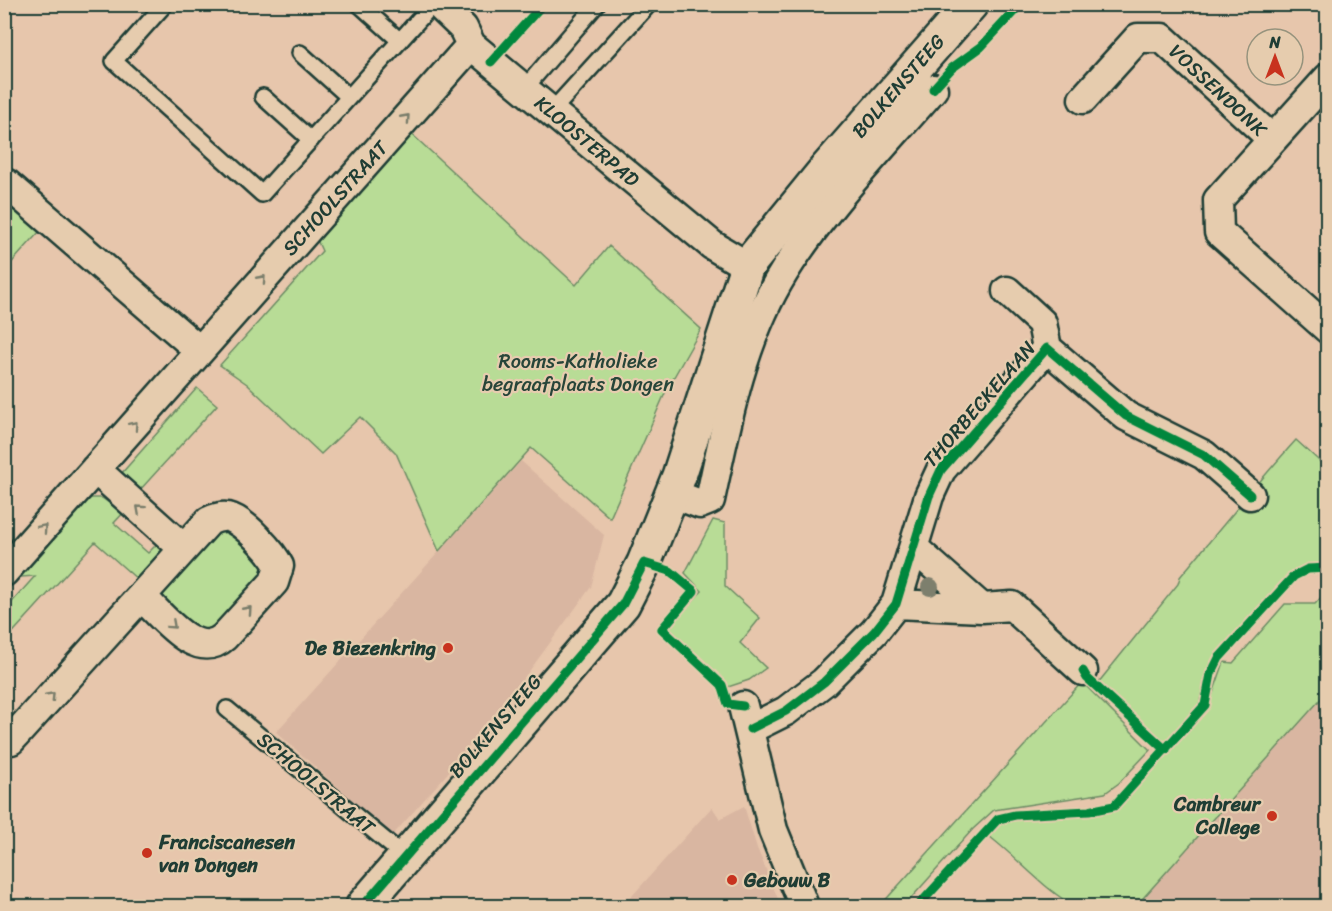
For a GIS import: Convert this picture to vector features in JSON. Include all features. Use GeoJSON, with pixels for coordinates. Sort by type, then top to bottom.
{"type":"FeatureCollection","features":[{"type":"Feature","properties":{"kind":"street","name":"KLOOSTERPAD"},"geometry":{"type":"LineString","coordinates":[[438,4],[463,28],[471,45],[712,245],[747,266]]}},
{"type":"Feature","properties":{"kind":"street","name":"BOLKENSTEEG"},"geometry":{"type":"LineString","coordinates":[[671,493],[700,504],[710,500],[729,411],[761,318],[838,177],[971,4]]}},
{"type":"Feature","properties":{"kind":"street","name":"VOSSENDONK"},"geometry":{"type":"LineString","coordinates":[[1083,99],[1138,38],[1162,38],[1272,139]]}},
{"type":"Feature","properties":{"kind":"street","name":"SCHOOLSTRAAT"},"geometry":{"type":"LineString","coordinates":[[4,572],[471,45]]}},
{"type":"Feature","properties":{"kind":"street","name":"BOLKENSTEEG"},"geometry":{"type":"LineString","coordinates":[[374,903],[404,856],[513,734],[623,604],[644,563],[671,493],[747,266],[933,89]]}},
{"type":"Feature","properties":{"kind":"street","name":"VOSSENDONK"},"geometry":{"type":"LineString","coordinates":[[1322,95],[1272,139],[1218,200],[1219,232],[1328,329]]}},
{"type":"Feature","properties":{"kind":"street"},"geometry":{"type":"LineString","coordinates":[[7,184],[199,350]]}},
{"type":"Feature","properties":{"kind":"street","name":"THORBECKELAAN"},"geometry":{"type":"LineString","coordinates":[[1007,291],[1042,323],[1047,348],[1126,416],[1204,454],[1250,495]]}},
{"type":"Feature","properties":{"kind":"street","name":"THORBECKELAAN"},"geometry":{"type":"LineString","coordinates":[[804,906],[773,830],[747,718],[786,711],[824,682],[874,632],[896,604],[929,495],[941,470],[1047,348]]}},
{"type":"Feature","properties":{"kind":"street"},"geometry":{"type":"LineString","coordinates":[[95,469],[183,548]]}},
{"type":"Feature","properties":{"kind":"street"},"geometry":{"type":"LineString","coordinates":[[7,740],[142,597],[209,521],[227,517],[269,550],[279,566],[274,582],[216,645],[205,647],[187,638],[142,597]]}},
{"type":"Feature","properties":{"kind":"street"},"geometry":{"type":"LineString","coordinates":[[914,548],[982,609]]}},
{"type":"Feature","properties":{"kind":"street"},"geometry":{"type":"LineString","coordinates":[[896,604],[982,609],[1012,606],[1083,671]]}},
{"type":"Feature","properties":{"kind":"lane"},"geometry":{"type":"LineString","coordinates":[[165,4],[114,61],[262,194],[433,4]]}},
{"type":"Feature","properties":{"kind":"lane"},"geometry":{"type":"LineString","coordinates":[[359,4],[400,41]]}},
{"type":"Feature","properties":{"kind":"lane"},"geometry":{"type":"LineString","coordinates":[[524,89],[597,4]]}},
{"type":"Feature","properties":{"kind":"lane"},"geometry":{"type":"LineString","coordinates":[[551,112],[649,4]]}},
{"type":"Feature","properties":{"kind":"lane"},"geometry":{"type":"LineString","coordinates":[[300,53],[349,97]]}},
{"type":"Feature","properties":{"kind":"lane"},"geometry":{"type":"LineString","coordinates":[[263,97],[311,140]]}},
{"type":"Feature","properties":{"kind":"lane","name":"SCHOOLSTRAAT"},"geometry":{"type":"LineString","coordinates":[[227,709],[404,856]]}},
{"type":"Feature","properties":{"kind":"shaded area","name":"De Biezenkring"},"geometry":{"type":"Polygon","coordinates":[[[521,461],[604,535],[591,587],[530,670],[446,775],[392,836],[276,732],[521,461]]]}},
{"type":"Feature","properties":{"kind":"shaded area","name":"Cambreur College"},"geometry":{"type":"Polygon","coordinates":[[[1327,692],[1327,906],[1136,906],[1198,838],[1327,692]]]}},
{"type":"Feature","properties":{"kind":"shaded area"},"geometry":{"type":"Polygon","coordinates":[[[744,806],[757,848],[781,906],[623,906],[712,807],[720,819],[744,806]]]}},
{"type":"Feature","properties":{"kind":"green space","name":"Rooms-Katholieke begraafplaats Dongen"},"geometry":{"type":"Polygon","coordinates":[[[404,127],[576,285],[609,246],[701,329],[666,391],[610,518],[531,448],[439,551],[396,453],[360,417],[321,454],[247,384],[220,365],[322,251],[312,229],[404,127]]]}},
{"type":"Feature","properties":{"kind":"green space"},"geometry":{"type":"Polygon","coordinates":[[[4,197],[40,231],[5,270],[4,270],[4,197]]]}},
{"type":"Feature","properties":{"kind":"green space"},"geometry":{"type":"Polygon","coordinates":[[[197,388],[217,405],[140,490],[121,474],[197,388]]]}},
{"type":"Feature","properties":{"kind":"green space"},"geometry":{"type":"Polygon","coordinates":[[[1296,440],[1327,468],[1327,563],[1307,565],[1290,573],[1214,658],[1206,674],[1199,705],[1166,744],[1098,683],[1178,584],[1180,577],[1296,440]]]}},
{"type":"Feature","properties":{"kind":"green space"},"geometry":{"type":"Polygon","coordinates":[[[102,498],[120,511],[124,506],[127,509],[114,523],[148,553],[160,541],[164,551],[138,580],[95,542],[5,641],[5,610],[35,576],[6,578],[85,500],[102,498]]]}},
{"type":"Feature","properties":{"kind":"green space"},"geometry":{"type":"Polygon","coordinates":[[[713,520],[725,523],[725,586],[760,618],[740,643],[766,668],[749,680],[728,687],[667,629],[702,591],[685,573],[713,520]]]}},
{"type":"Feature","properties":{"kind":"green space"},"geometry":{"type":"Polygon","coordinates":[[[229,526],[270,567],[206,638],[161,599],[161,594],[211,533],[229,526]]]}},
{"type":"Feature","properties":{"kind":"green space"},"geometry":{"type":"Polygon","coordinates":[[[1327,591],[1327,692],[1136,906],[1095,908],[1074,905],[1053,892],[986,834],[993,828],[1011,820],[1062,817],[1063,815],[1110,809],[1120,805],[1210,702],[1224,662],[1233,663],[1285,604],[1315,604],[1327,591]]]}},
{"type":"Feature","properties":{"kind":"green space"},"geometry":{"type":"Polygon","coordinates":[[[1082,682],[1150,750],[1119,783],[1105,793],[994,810],[973,829],[904,906],[880,906],[1082,682]]]}},
{"type":"Feature","properties":{"kind":"cycle path"},"geometry":{"type":"LineString","coordinates":[[491,62],[543,4]]}},
{"type":"Feature","properties":{"kind":"cycle path"},"geometry":{"type":"LineString","coordinates":[[933,89],[952,68],[981,47],[1021,4]]}},
{"type":"Feature","properties":{"kind":"cycle path"},"geometry":{"type":"LineString","coordinates":[[750,729],[786,711],[824,682],[874,632],[896,604],[929,496],[941,470],[1047,348],[1126,416],[1204,455],[1250,495]]}},
{"type":"Feature","properties":{"kind":"cycle path"},"geometry":{"type":"LineString","coordinates":[[363,906],[623,604],[644,563],[670,571],[694,591],[662,629],[722,685],[728,704],[743,706]]}},
{"type":"Feature","properties":{"kind":"cycle path"},"geometry":{"type":"LineString","coordinates":[[918,906],[998,819],[1015,815],[1089,811],[1114,806],[1205,705],[1211,674],[1219,658],[1294,576],[1308,569],[1328,568]]}},
{"type":"Feature","properties":{"kind":"cycle path"},"geometry":{"type":"LineString","coordinates":[[1083,671],[1087,678],[1166,750]]}},
{"type":"Feature","properties":{"kind":"place","name":"De Biezenkring"},"geometry":{"type":"Point","coordinates":[448,648]}},
{"type":"Feature","properties":{"kind":"place","name":"Cambreur College"},"geometry":{"type":"Point","coordinates":[1272,816]}},
{"type":"Feature","properties":{"kind":"place","name":"Franciscanesen van Dongen"},"geometry":{"type":"Point","coordinates":[147,853]}},
{"type":"Feature","properties":{"kind":"place","name":"Gebouw B"},"geometry":{"type":"Point","coordinates":[732,880]}}]}
